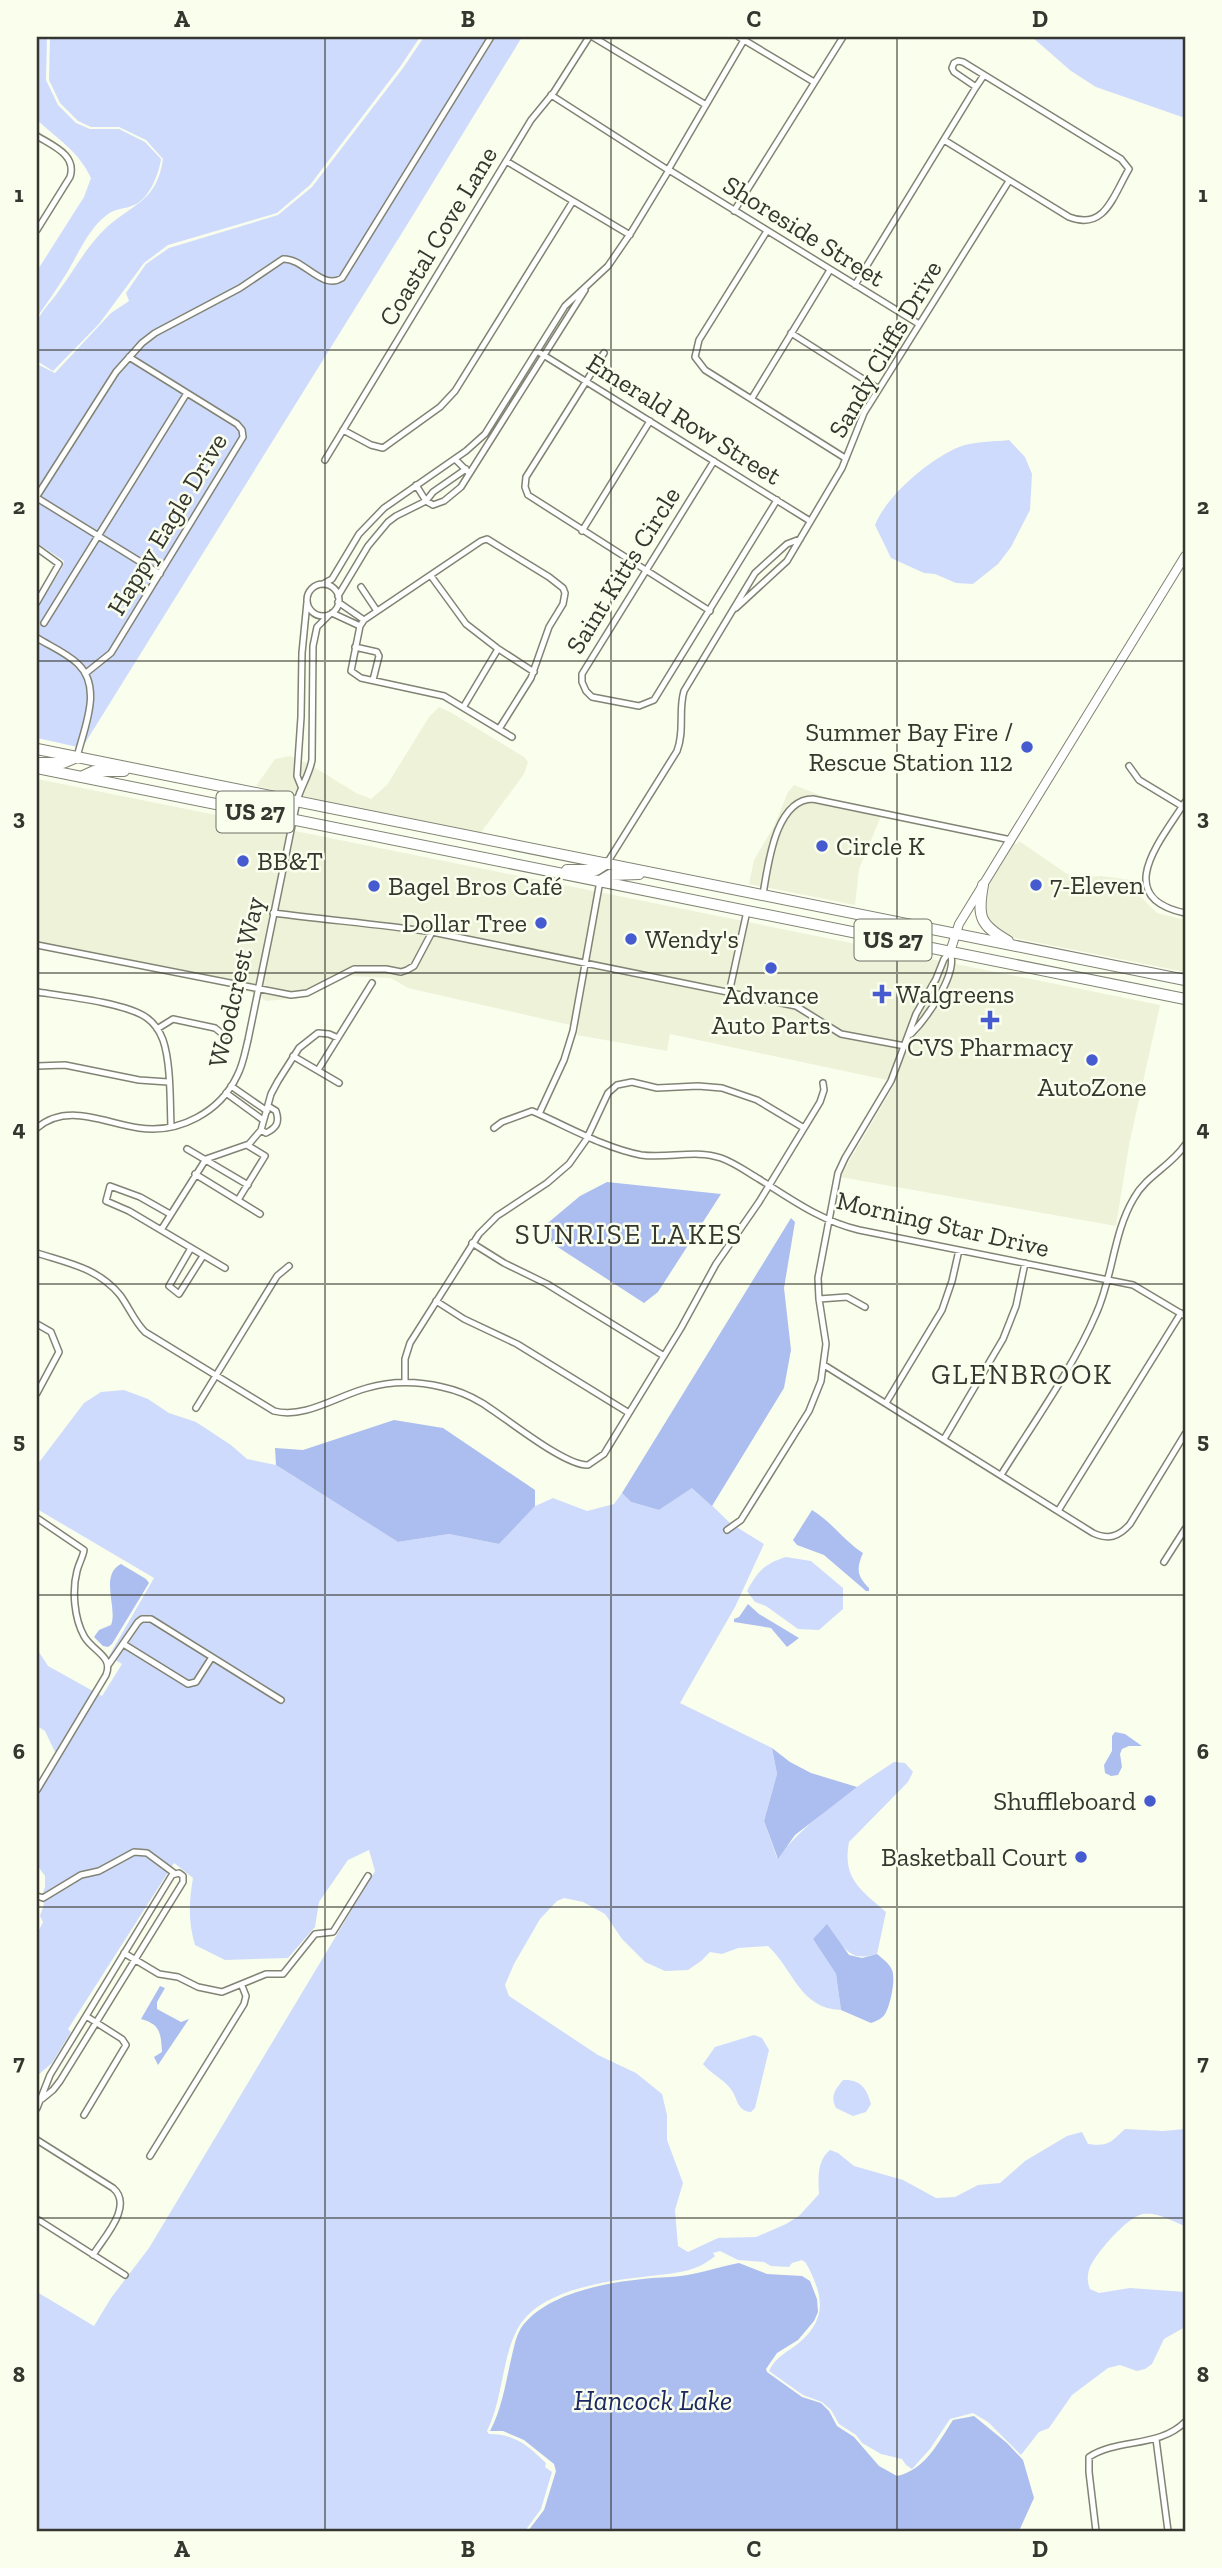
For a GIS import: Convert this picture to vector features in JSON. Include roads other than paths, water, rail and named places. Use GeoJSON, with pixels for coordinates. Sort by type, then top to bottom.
{"type":"FeatureCollection","features":[{"type":"Feature","properties":{"kind":"highway","name":"US 27"},"geometry":{"type":"LineString","coordinates":[[37,749],[1185,980]]}},
{"type":"Feature","properties":{"kind":"highway"},"geometry":{"type":"LineString","coordinates":[[37,765],[63,763],[78,757]]}},
{"type":"Feature","properties":{"kind":"highway","name":"US 27"},"geometry":{"type":"LineString","coordinates":[[37,765],[81,777],[1183,998]]}},
{"type":"Feature","properties":{"kind":"highway"},"geometry":{"type":"LineString","coordinates":[[81,777],[94,771],[149,771]]}},
{"type":"Feature","properties":{"kind":"highway"},"geometry":{"type":"LineString","coordinates":[[545,870],[596,870],[607,863]]}},
{"type":"Feature","properties":{"kind":"highway"},"geometry":{"type":"LineString","coordinates":[[600,881],[610,875],[661,874]]}},
{"type":"Feature","properties":{"kind":"highway"},"geometry":{"type":"LineString","coordinates":[[983,886],[980,903],[982,919],[994,933],[1014,945]]}},
{"type":"Feature","properties":{"kind":"main road"},"geometry":{"type":"LineString","coordinates":[[950,952],[955,934],[983,886],[1185,556]]}},
{"type":"Feature","properties":{"kind":"street"},"geometry":{"type":"LineString","coordinates":[[160,574],[37,497],[116,372],[150,336],[237,290],[282,260],[292,259],[328,281],[341,279],[491,37]]}},
{"type":"Feature","properties":{"kind":"street"},"geometry":{"type":"LineString","coordinates":[[591,37],[706,105]]}},
{"type":"Feature","properties":{"kind":"street","name":"Coastal Cove Lane"},"geometry":{"type":"LineString","coordinates":[[325,460],[535,113],[551,96],[591,37]]}},
{"type":"Feature","properties":{"kind":"street"},"geometry":{"type":"LineString","coordinates":[[734,211],[843,37]]}},
{"type":"Feature","properties":{"kind":"street"},"geometry":{"type":"LineString","coordinates":[[468,472],[433,492],[426,501],[396,516],[380,530],[362,555],[330,614],[317,626],[314,635],[312,760],[309,777],[301,786],[297,776],[301,693],[307,602],[313,587],[332,579],[368,523],[384,508],[485,434],[565,306],[608,266],[630,235],[706,105],[741,38],[814,82]]}},
{"type":"Feature","properties":{"kind":"street"},"geometry":{"type":"LineString","coordinates":[[944,140],[1081,222],[1100,217],[1129,169],[1121,159],[963,62],[954,63],[954,72],[976,87]]}},
{"type":"Feature","properties":{"kind":"street"},"geometry":{"type":"LineString","coordinates":[[855,285],[984,75]]}},
{"type":"Feature","properties":{"kind":"street","name":"Shoreside Street"},"geometry":{"type":"LineString","coordinates":[[551,96],[919,324]]}},
{"type":"Feature","properties":{"kind":"street"},"geometry":{"type":"LineString","coordinates":[[37,136],[66,155],[72,169],[70,177],[37,230]]}},
{"type":"Feature","properties":{"kind":"street"},"geometry":{"type":"LineString","coordinates":[[506,161],[630,235]]}},
{"type":"Feature","properties":{"kind":"street","name":"Sandy Cliffs Drive"},"geometry":{"type":"LineString","coordinates":[[736,608],[775,575],[787,561],[842,468],[858,424],[1009,180]]}},
{"type":"Feature","properties":{"kind":"street"},"geometry":{"type":"LineString","coordinates":[[344,430],[383,448],[444,404],[455,391],[573,201]]}},
{"type":"Feature","properties":{"kind":"street"},"geometry":{"type":"LineString","coordinates":[[768,230],[699,340],[695,357],[705,370],[845,458]]}},
{"type":"Feature","properties":{"kind":"street"},"geometry":{"type":"LineString","coordinates":[[752,398],[830,270]]}},
{"type":"Feature","properties":{"kind":"street"},"geometry":{"type":"LineString","coordinates":[[416,485],[426,501],[433,505],[444,501],[461,486],[589,284]]}},
{"type":"Feature","properties":{"kind":"street"},"geometry":{"type":"LineString","coordinates":[[791,333],[879,388]]}},
{"type":"Feature","properties":{"kind":"street","name":"Emerald Row Street"},"geometry":{"type":"LineString","coordinates":[[537,351],[810,521]]}},
{"type":"Feature","properties":{"kind":"street"},"geometry":{"type":"LineString","coordinates":[[604,353],[526,478],[528,495],[533,501],[710,611]]}},
{"type":"Feature","properties":{"kind":"street","name":"Happy Eagle Drive"},"geometry":{"type":"LineString","coordinates":[[86,673],[111,653],[243,437],[239,425],[129,357]]}},
{"type":"Feature","properties":{"kind":"street"},"geometry":{"type":"LineString","coordinates":[[44,623],[187,393]]}},
{"type":"Feature","properties":{"kind":"street"},"geometry":{"type":"LineString","coordinates":[[582,531],[650,421]]}},
{"type":"Feature","properties":{"kind":"street"},"geometry":{"type":"LineString","coordinates":[[455,458],[468,472]]}},
{"type":"Feature","properties":{"kind":"street","name":"Saint Kitts Circle"},"geometry":{"type":"LineString","coordinates":[[714,461],[582,674],[586,691],[592,696],[639,706],[654,700],[777,500]]}},
{"type":"Feature","properties":{"kind":"street","name":"Sandy Cliffs Drive"},"geometry":{"type":"LineString","coordinates":[[607,863],[677,751],[683,732],[681,703],[684,691],[755,573],[787,544],[800,539]]}},
{"type":"Feature","properties":{"kind":"street"},"geometry":{"type":"LineString","coordinates":[[499,729],[534,672],[549,627],[565,597],[564,587],[486,540],[362,623],[351,671],[355,676],[444,696],[512,737]]}},
{"type":"Feature","properties":{"kind":"street"},"geometry":{"type":"LineString","coordinates":[[37,548],[59,564],[37,603]]}},
{"type":"Feature","properties":{"kind":"street"},"geometry":{"type":"LineString","coordinates":[[765,564],[775,575]]}},
{"type":"Feature","properties":{"kind":"street"},"geometry":{"type":"LineString","coordinates":[[431,576],[466,624],[534,672]]}},
{"type":"Feature","properties":{"kind":"street"},"geometry":{"type":"LineString","coordinates":[[323,584],[333,588],[338,599],[362,623]]}},
{"type":"Feature","properties":{"kind":"street"},"geometry":{"type":"LineString","coordinates":[[361,587],[377,611]]}},
{"type":"Feature","properties":{"kind":"street"},"geometry":{"type":"LineString","coordinates":[[307,602],[315,613],[330,614],[362,623]]}},
{"type":"Feature","properties":{"kind":"street"},"geometry":{"type":"LineString","coordinates":[[37,638],[72,659],[86,673],[91,685],[78,757]]}},
{"type":"Feature","properties":{"kind":"street"},"geometry":{"type":"LineString","coordinates":[[355,647],[377,652],[379,656],[373,680]]}},
{"type":"Feature","properties":{"kind":"street"},"geometry":{"type":"LineString","coordinates":[[464,706],[498,649]]}},
{"type":"Feature","properties":{"kind":"street"},"geometry":{"type":"LineString","coordinates":[[301,693],[312,694]]}},
{"type":"Feature","properties":{"kind":"street"},"geometry":{"type":"LineString","coordinates":[[1129,766],[1139,779],[1184,804],[1149,861],[1145,875],[1149,891],[1156,900],[1185,913]]}},
{"type":"Feature","properties":{"kind":"street","name":"Woodcrest Way"},"geometry":{"type":"LineString","coordinates":[[37,1128],[53,1118],[68,1114],[138,1128],[171,1127],[203,1114],[226,1093],[236,1077],[244,1054],[301,786]]}},
{"type":"Feature","properties":{"kind":"street"},"geometry":{"type":"LineString","coordinates":[[763,894],[774,840],[789,811],[800,801],[813,799],[1011,840]]}},
{"type":"Feature","properties":{"kind":"street"},"geometry":{"type":"LineString","coordinates":[[494,1128],[502,1122],[532,1111],[539,1114],[569,1046],[600,881]]}},
{"type":"Feature","properties":{"kind":"street"},"geometry":{"type":"LineString","coordinates":[[729,993],[747,911]]}},
{"type":"Feature","properties":{"kind":"street"},"geometry":{"type":"LineString","coordinates":[[273,913],[432,932],[584,962],[802,1008],[841,1034],[905,1046]]}},
{"type":"Feature","properties":{"kind":"street"},"geometry":{"type":"LineString","coordinates":[[37,946],[290,995],[307,993],[354,969],[401,972],[414,966],[432,932]]}},
{"type":"Feature","properties":{"kind":"street"},"geometry":{"type":"LineString","coordinates":[[727,1530],[741,1520],[809,1411],[819,1388],[826,1339],[819,1299],[819,1272],[842,1163],[891,1081],[916,1014],[950,952]]}},
{"type":"Feature","properties":{"kind":"street"},"geometry":{"type":"LineString","coordinates":[[909,1036],[924,1018],[944,985],[953,965],[950,952]]}},
{"type":"Feature","properties":{"kind":"street"},"geometry":{"type":"LineString","coordinates":[[318,1070],[372,983]]}},
{"type":"Feature","properties":{"kind":"street"},"geometry":{"type":"LineString","coordinates":[[37,992],[129,1010],[149,1019],[157,1029],[165,1048],[171,1127]]}},
{"type":"Feature","properties":{"kind":"street"},"geometry":{"type":"LineString","coordinates":[[157,1029],[173,1019],[215,1028],[225,1036]]}},
{"type":"Feature","properties":{"kind":"street"},"geometry":{"type":"LineString","coordinates":[[161,1230],[205,1161],[247,1145],[261,1130],[271,1094],[293,1056],[309,1038],[318,1033],[338,1038]]}},
{"type":"Feature","properties":{"kind":"street"},"geometry":{"type":"LineString","coordinates":[[293,1056],[339,1083]]}},
{"type":"Feature","properties":{"kind":"street"},"geometry":{"type":"LineString","coordinates":[[37,1066],[65,1065],[139,1080],[168,1082]]}},
{"type":"Feature","properties":{"kind":"street"},"geometry":{"type":"LineString","coordinates":[[405,1382],[408,1348],[472,1243],[497,1216],[559,1174],[573,1159],[608,1093],[617,1085],[627,1082],[657,1088],[698,1086],[730,1090],[764,1103],[804,1128]]}},
{"type":"Feature","properties":{"kind":"street"},"geometry":{"type":"LineString","coordinates":[[37,1253],[78,1265],[98,1275],[122,1298],[145,1332],[268,1408],[286,1413],[303,1410],[374,1386],[405,1382],[440,1386],[469,1396],[569,1461],[580,1465],[592,1464],[601,1457],[664,1356],[716,1265],[769,1186],[822,1098],[823,1083]]}},
{"type":"Feature","properties":{"kind":"street"},"geometry":{"type":"LineString","coordinates":[[231,1086],[276,1111],[276,1126],[266,1133],[261,1130]]}},
{"type":"Feature","properties":{"kind":"street"},"geometry":{"type":"LineString","coordinates":[[226,1093],[264,1120]]}},
{"type":"Feature","properties":{"kind":"street","name":"Morning Star Drive"},"geometry":{"type":"LineString","coordinates":[[539,1114],[611,1146],[641,1155],[694,1154],[716,1157],[734,1164],[829,1221],[859,1230],[1139,1287],[1183,1314]]}},
{"type":"Feature","properties":{"kind":"street"},"geometry":{"type":"LineString","coordinates":[[238,1200],[265,1156],[247,1145]]}},
{"type":"Feature","properties":{"kind":"street"},"geometry":{"type":"LineString","coordinates":[[1001,1475],[1083,1342],[1098,1311],[1132,1200],[1185,1145]]}},
{"type":"Feature","properties":{"kind":"street"},"geometry":{"type":"LineString","coordinates":[[187,1149],[247,1185]]}},
{"type":"Feature","properties":{"kind":"street"},"geometry":{"type":"LineString","coordinates":[[195,1174],[260,1214]]}},
{"type":"Feature","properties":{"kind":"street"},"geometry":{"type":"LineString","coordinates":[[170,1214],[140,1196],[110,1186],[106,1202],[129,1211],[225,1268]]}},
{"type":"Feature","properties":{"kind":"street"},"geometry":{"type":"LineString","coordinates":[[472,1243],[504,1264],[547,1284],[664,1356]]}},
{"type":"Feature","properties":{"kind":"street"},"geometry":{"type":"LineString","coordinates":[[191,1248],[169,1286],[179,1294],[204,1256]]}},
{"type":"Feature","properties":{"kind":"street"},"geometry":{"type":"LineString","coordinates":[[886,1403],[942,1310],[959,1250]]}},
{"type":"Feature","properties":{"kind":"street"},"geometry":{"type":"LineString","coordinates":[[944,1439],[1003,1339],[1016,1306],[1026,1264]]}},
{"type":"Feature","properties":{"kind":"street"},"geometry":{"type":"LineString","coordinates":[[196,1408],[277,1276],[289,1266]]}},
{"type":"Feature","properties":{"kind":"street"},"geometry":{"type":"LineString","coordinates":[[819,1299],[847,1297],[865,1307]]}},
{"type":"Feature","properties":{"kind":"street"},"geometry":{"type":"LineString","coordinates":[[436,1301],[464,1319],[517,1345],[629,1413]]}},
{"type":"Feature","properties":{"kind":"street"},"geometry":{"type":"LineString","coordinates":[[1058,1511],[1183,1314]]}},
{"type":"Feature","properties":{"kind":"street"},"geometry":{"type":"LineString","coordinates":[[37,1324],[51,1332],[59,1352],[37,1393]]}},
{"type":"Feature","properties":{"kind":"street"},"geometry":{"type":"LineString","coordinates":[[824,1365],[1097,1535],[1115,1540],[1130,1524],[1185,1434]]}},
{"type":"Feature","properties":{"kind":"street"},"geometry":{"type":"LineString","coordinates":[[37,1518],[84,1550],[75,1586],[78,1617],[86,1640],[109,1664]]}},
{"type":"Feature","properties":{"kind":"street"},"geometry":{"type":"LineString","coordinates":[[1164,1562],[1185,1529]]}},
{"type":"Feature","properties":{"kind":"street"},"geometry":{"type":"LineString","coordinates":[[37,1790],[106,1675],[109,1664],[142,1619],[151,1619],[281,1700]]}},
{"type":"Feature","properties":{"kind":"street"},"geometry":{"type":"LineString","coordinates":[[125,1644],[188,1684],[196,1682],[212,1657]]}},
{"type":"Feature","properties":{"kind":"street"},"geometry":{"type":"LineString","coordinates":[[37,1896],[43,1898],[81,1875],[99,1871],[134,1852],[147,1853],[174,1873],[182,1874],[183,1882],[60,2081],[53,2091],[42,2099]]}},
{"type":"Feature","properties":{"kind":"street"},"geometry":{"type":"LineString","coordinates":[[37,2108],[45,2084],[174,1873]]}},
{"type":"Feature","properties":{"kind":"street"},"geometry":{"type":"LineString","coordinates":[[124,1953],[159,1974],[178,1977],[198,1987],[222,1992],[266,1975],[283,1974],[314,1934],[333,1932],[368,1876]]}},
{"type":"Feature","properties":{"kind":"street"},"geometry":{"type":"LineString","coordinates":[[150,2157],[245,2002],[242,1986]]}},
{"type":"Feature","properties":{"kind":"street"},"geometry":{"type":"LineString","coordinates":[[84,2115],[125,2045],[122,2039],[86,2016]]}},
{"type":"Feature","properties":{"kind":"street"},"geometry":{"type":"LineString","coordinates":[[37,2140],[119,2194],[121,2209],[93,2255]]}},
{"type":"Feature","properties":{"kind":"street"},"geometry":{"type":"LineString","coordinates":[[37,2220],[125,2276]]}},
{"type":"Feature","properties":{"kind":"street"},"geometry":{"type":"LineString","coordinates":[[1096,2531],[1089,2457],[1101,2449],[1156,2439],[1175,2432],[1185,2423]]}},
{"type":"Feature","properties":{"kind":"street"},"geometry":{"type":"LineString","coordinates":[[1156,2439],[1168,2531]]}},
{"type":"Feature","properties":{"kind":"water"},"geometry":{"type":"Polygon","coordinates":[[[607,1182],[721,1194],[658,1292],[644,1303],[553,1244],[543,1227],[580,1196],[607,1182]]]}},
{"type":"Feature","properties":{"kind":"water"},"geometry":{"type":"Polygon","coordinates":[[[791,1218],[795,1222],[784,1288],[791,1350],[784,1388],[712,1506],[692,1488],[659,1510],[631,1502],[622,1493],[791,1218]]]}},
{"type":"Feature","properties":{"kind":"water"},"geometry":{"type":"Polygon","coordinates":[[[394,1420],[443,1428],[535,1490],[535,1506],[499,1544],[449,1534],[398,1542],[276,1465],[275,1448],[303,1450],[394,1420]]]}},
{"type":"Feature","properties":{"kind":"water"},"geometry":{"type":"Polygon","coordinates":[[[812,1510],[863,1553],[859,1572],[869,1591],[824,1555],[797,1545],[793,1540],[812,1510]]]}},
{"type":"Feature","properties":{"kind":"water"},"geometry":{"type":"Polygon","coordinates":[[[121,1564],[149,1583],[108,1647],[94,1637],[99,1630],[111,1625],[111,1576],[121,1564]]]}},
{"type":"Feature","properties":{"kind":"water"},"geometry":{"type":"Polygon","coordinates":[[[748,1604],[759,1614],[799,1638],[787,1647],[771,1628],[734,1622],[748,1604]]]}},
{"type":"Feature","properties":{"kind":"water"},"geometry":{"type":"Polygon","coordinates":[[[1115,1732],[1125,1734],[1142,1746],[1122,1749],[1122,1767],[1118,1775],[1111,1776],[1105,1773],[1104,1765],[1112,1751],[1112,1736],[1115,1732]]]}},
{"type":"Feature","properties":{"kind":"water"},"geometry":{"type":"Polygon","coordinates":[[[772,1748],[811,1773],[857,1787],[795,1835],[778,1859],[764,1821],[777,1774],[772,1748]]]}},
{"type":"Feature","properties":{"kind":"water"},"geometry":{"type":"Polygon","coordinates":[[[827,1924],[849,1955],[862,1958],[877,1954],[891,1968],[893,1980],[890,1999],[885,2014],[879,2020],[871,2023],[841,2010],[836,1974],[813,1939],[827,1924]]]}},
{"type":"Feature","properties":{"kind":"water"},"geometry":{"type":"Polygon","coordinates":[[[160,1986],[165,1988],[157,2002],[157,2009],[181,2022],[189,2019],[158,2065],[154,2057],[162,2052],[160,2035],[156,2027],[141,2019],[160,1986]]]}},
{"type":"Feature","properties":{"kind":"water","name":"Hancock Lake"},"geometry":{"type":"Polygon","coordinates":[[[739,2263],[767,2274],[802,2276],[810,2281],[817,2299],[818,2312],[814,2321],[798,2340],[777,2353],[766,2369],[767,2372],[802,2397],[821,2403],[837,2426],[854,2437],[879,2466],[897,2476],[923,2462],[953,2420],[974,2416],[1023,2460],[1034,2498],[1019,2531],[528,2531],[544,2510],[556,2471],[554,2464],[524,2440],[503,2431],[490,2431],[500,2407],[514,2345],[521,2328],[534,2314],[550,2303],[590,2288],[632,2280],[687,2275],[739,2263]]]}},
{"type":"Feature","properties":{"kind":"place","name":"Summer Bay Fire / Rescue Station 112"},"geometry":{"type":"Point","coordinates":[1027,747]}},
{"type":"Feature","properties":{"kind":"place","name":"Circle K"},"geometry":{"type":"Point","coordinates":[822,846]}},
{"type":"Feature","properties":{"kind":"place","name":"BB&T"},"geometry":{"type":"Point","coordinates":[243,861]}},
{"type":"Feature","properties":{"kind":"place","name":"7-Eleven"},"geometry":{"type":"Point","coordinates":[1036,885]}},
{"type":"Feature","properties":{"kind":"place","name":"Bagel Bros Café"},"geometry":{"type":"Point","coordinates":[374,886]}},
{"type":"Feature","properties":{"kind":"place","name":"Dollar Tree"},"geometry":{"type":"Point","coordinates":[541,923]}},
{"type":"Feature","properties":{"kind":"place","name":"Wendy's"},"geometry":{"type":"Point","coordinates":[631,939]}},
{"type":"Feature","properties":{"kind":"place","name":"Advance Auto Parts"},"geometry":{"type":"Point","coordinates":[771,968]}},
{"type":"Feature","properties":{"kind":"place","name":"Walgreens"},"geometry":{"type":"Point","coordinates":[882,994]}},
{"type":"Feature","properties":{"kind":"place","name":"CVS Pharmacy"},"geometry":{"type":"Point","coordinates":[990,1020]}},
{"type":"Feature","properties":{"kind":"place","name":"AutoZone"},"geometry":{"type":"Point","coordinates":[1092,1060]}},
{"type":"Feature","properties":{"kind":"place","name":"Shuffleboard"},"geometry":{"type":"Point","coordinates":[1150,1801]}},
{"type":"Feature","properties":{"kind":"place","name":"Basketball Court"},"geometry":{"type":"Point","coordinates":[1081,1857]}},
{"type":"Feature","properties":{"kind":"district","name":"SUNRISE LAKES"},"geometry":{"type":"Point","coordinates":[629,1234]}},
{"type":"Feature","properties":{"kind":"district","name":"GLENBROOK"},"geometry":{"type":"Point","coordinates":[1022,1374]}}]}
